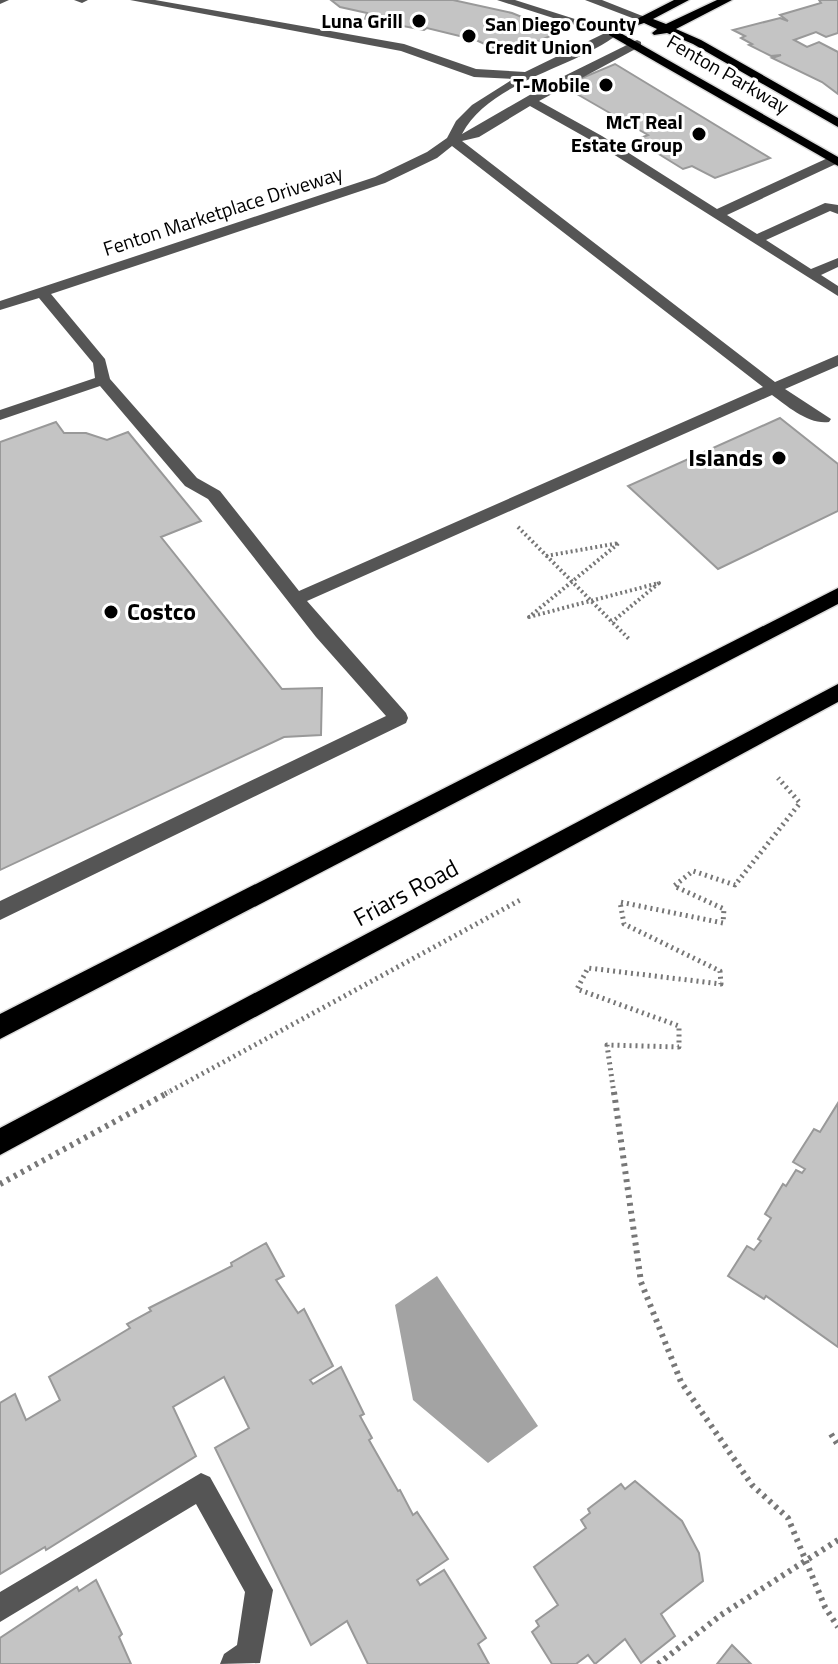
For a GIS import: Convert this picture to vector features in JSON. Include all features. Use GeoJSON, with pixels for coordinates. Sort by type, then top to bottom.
{"type":"FeatureCollection","features":[{"type":"Feature","properties":{"kind":"highway"},"geometry":{"type":"LineString","coordinates":[[0,1027],[838,595]]}},
{"type":"Feature","properties":{"kind":"highway","name":"Friars Road"},"geometry":{"type":"LineString","coordinates":[[0,1142],[838,692]]}},
{"type":"Feature","properties":{"kind":"main road"},"geometry":{"type":"LineString","coordinates":[[613,33],[683,0]]}},
{"type":"Feature","properties":{"kind":"main road"},"geometry":{"type":"LineString","coordinates":[[637,44],[726,0]]}},
{"type":"Feature","properties":{"kind":"main road","name":"Fenton Parkway"},"geometry":{"type":"LineString","coordinates":[[644,19],[697,42],[838,123]]}},
{"type":"Feature","properties":{"kind":"main road","name":"Fenton Parkway"},"geometry":{"type":"LineString","coordinates":[[613,33],[637,44],[836,161]]}},
{"type":"Feature","properties":{"kind":"street"},"geometry":{"type":"LineString","coordinates":[[136,0],[404,48],[474,73],[530,76]]}},
{"type":"Feature","properties":{"kind":"street","name":"Fenton Parkway"},"geometry":{"type":"LineString","coordinates":[[503,0],[613,33]]}},
{"type":"Feature","properties":{"kind":"street","name":"Fenton Parkway"},"geometry":{"type":"LineString","coordinates":[[591,0],[644,19]]}},
{"type":"Feature","properties":{"kind":"street","name":"Fenton Marketplace Driveway"},"geometry":{"type":"LineString","coordinates":[[0,306],[380,180],[432,155],[452,140],[466,117],[488,100],[613,33]]}},
{"type":"Feature","properties":{"kind":"street","name":"Fenton Marketplace Driveway"},"geometry":{"type":"LineString","coordinates":[[452,140],[475,134],[637,44]]}},
{"type":"Feature","properties":{"kind":"street"},"geometry":{"type":"LineString","coordinates":[[474,73],[488,86],[488,100]]}},
{"type":"Feature","properties":{"kind":"street"},"geometry":{"type":"LineString","coordinates":[[530,101],[598,139],[838,292]]}},
{"type":"Feature","properties":{"kind":"street"},"geometry":{"type":"LineString","coordinates":[[452,140],[774,389],[797,406],[823,419]]}},
{"type":"Feature","properties":{"kind":"street"},"geometry":{"type":"LineString","coordinates":[[718,214],[836,161]]}},
{"type":"Feature","properties":{"kind":"street"},"geometry":{"type":"LineString","coordinates":[[757,239],[830,206],[838,210]]}},
{"type":"Feature","properties":{"kind":"street"},"geometry":{"type":"LineString","coordinates":[[811,274],[838,262]]}},
{"type":"Feature","properties":{"kind":"street"},"geometry":{"type":"LineString","coordinates":[[0,911],[399,718],[296,599],[214,495],[191,482],[103,380],[100,362],[42,292]]}},
{"type":"Feature","properties":{"kind":"street"},"geometry":{"type":"LineString","coordinates":[[296,599],[838,360]]}},
{"type":"Feature","properties":{"kind":"street"},"geometry":{"type":"LineString","coordinates":[[0,415],[103,380]]}},
{"type":"Feature","properties":{"kind":"street"},"geometry":{"type":"LineString","coordinates":[[0,1608],[201,1486],[259,1590],[250,1653],[234,1664]]}},
{"type":"Feature","properties":{"kind":"path"},"geometry":{"type":"LineString","coordinates":[[501,509],[630,640]]}},
{"type":"Feature","properties":{"kind":"path"},"geometry":{"type":"LineString","coordinates":[[546,556],[619,543],[529,617],[593,603],[659,583],[612,622]]}},
{"type":"Feature","properties":{"kind":"path"},"geometry":{"type":"LineString","coordinates":[[778,778],[800,803],[735,885],[693,871],[674,886],[724,909],[723,923],[620,902],[624,924],[720,971],[721,984],[588,968],[577,989],[679,1026],[679,1047],[607,1045],[641,1282],[681,1382],[752,1485],[788,1518],[825,1607],[838,1627]]}},
{"type":"Feature","properties":{"kind":"path"},"geometry":{"type":"LineString","coordinates":[[0,1184],[534,892]]}},
{"type":"Feature","properties":{"kind":"path"},"geometry":{"type":"LineString","coordinates":[[831,1434],[838,1445]]}},
{"type":"Feature","properties":{"kind":"path"},"geometry":{"type":"LineString","coordinates":[[658,1664],[721,1615],[838,1540]]}},
{"type":"Feature","properties":{"kind":"shaded area"},"geometry":{"type":"Polygon","coordinates":[[[437,1276],[538,1426],[488,1463],[413,1400],[395,1305],[437,1276]]]}},
{"type":"Feature","properties":{"kind":"building"},"geometry":{"type":"Polygon","coordinates":[[[331,0],[453,0],[512,13],[559,32],[508,55],[476,40],[427,28],[424,30],[365,19],[367,13],[340,7],[331,0]]]}},
{"type":"Feature","properties":{"kind":"building"},"geometry":{"type":"Polygon","coordinates":[[[819,0],[838,0],[838,33],[826,37],[816,32],[794,40],[807,47],[819,42],[838,52],[838,94],[822,82],[772,58],[781,55],[771,56],[749,45],[752,44],[741,38],[745,36],[733,30],[780,18],[788,21],[780,15],[821,3],[819,0]]]}},
{"type":"Feature","properties":{"kind":"building"},"geometry":{"type":"Polygon","coordinates":[[[615,64],[770,158],[715,178],[692,166],[683,169],[636,140],[648,135],[563,86],[615,64]]]}},
{"type":"Feature","properties":{"kind":"building"},"geometry":{"type":"Polygon","coordinates":[[[780,418],[838,464],[838,511],[718,569],[628,486],[780,418]]]}},
{"type":"Feature","properties":{"kind":"building","name":"Costco"},"geometry":{"type":"Polygon","coordinates":[[[56,422],[64,433],[86,433],[107,440],[128,432],[201,521],[161,537],[282,689],[322,688],[321,735],[284,737],[0,870],[0,442],[56,422]]]}},
{"type":"Feature","properties":{"kind":"building"},"geometry":{"type":"Polygon","coordinates":[[[838,1103],[838,1347],[766,1296],[764,1299],[728,1276],[747,1246],[754,1250],[761,1241],[758,1239],[771,1218],[765,1214],[783,1184],[786,1186],[796,1170],[802,1173],[805,1169],[793,1162],[814,1129],[820,1132],[838,1103]]]}},
{"type":"Feature","properties":{"kind":"building"},"geometry":{"type":"Polygon","coordinates":[[[266,1243],[284,1276],[276,1280],[298,1313],[304,1309],[333,1366],[310,1380],[313,1384],[341,1367],[364,1414],[360,1416],[372,1438],[369,1440],[413,1515],[417,1512],[448,1559],[417,1580],[420,1585],[444,1570],[486,1638],[478,1644],[489,1664],[368,1664],[347,1621],[311,1645],[215,1448],[249,1428],[224,1377],[173,1407],[196,1456],[46,1550],[45,1547],[0,1574],[0,1403],[15,1394],[26,1420],[60,1400],[49,1377],[130,1328],[127,1324],[151,1311],[149,1308],[232,1266],[231,1263],[266,1243]]]}},
{"type":"Feature","properties":{"kind":"building"},"geometry":{"type":"Polygon","coordinates":[[[635,1481],[682,1521],[699,1553],[703,1581],[661,1614],[675,1636],[641,1663],[625,1639],[595,1664],[588,1655],[576,1664],[552,1664],[532,1632],[539,1626],[536,1621],[558,1605],[534,1567],[586,1528],[581,1520],[590,1513],[588,1509],[621,1484],[625,1489],[635,1481]]]}},
{"type":"Feature","properties":{"kind":"building"},"geometry":{"type":"Polygon","coordinates":[[[96,1580],[122,1634],[119,1637],[131,1664],[0,1664],[0,1638],[77,1587],[79,1591],[96,1580]]]}},
{"type":"Feature","properties":{"kind":"building"},"geometry":{"type":"Polygon","coordinates":[[[732,1645],[751,1664],[717,1664],[732,1645]]]}},
{"type":"Feature","properties":{"kind":"place","name":"Luna Grill"},"geometry":{"type":"Point","coordinates":[419,21]}},
{"type":"Feature","properties":{"kind":"place","name":"San Diego County Credit Union"},"geometry":{"type":"Point","coordinates":[469,36]}},
{"type":"Feature","properties":{"kind":"place","name":"T-Mobile"},"geometry":{"type":"Point","coordinates":[606,85]}},
{"type":"Feature","properties":{"kind":"place","name":"McT Real Estate Group"},"geometry":{"type":"Point","coordinates":[699,134]}},
{"type":"Feature","properties":{"kind":"place","name":"Islands"},"geometry":{"type":"Point","coordinates":[779,458]}},
{"type":"Feature","properties":{"kind":"place","name":"Costco"},"geometry":{"type":"Point","coordinates":[111,612]}}]}
